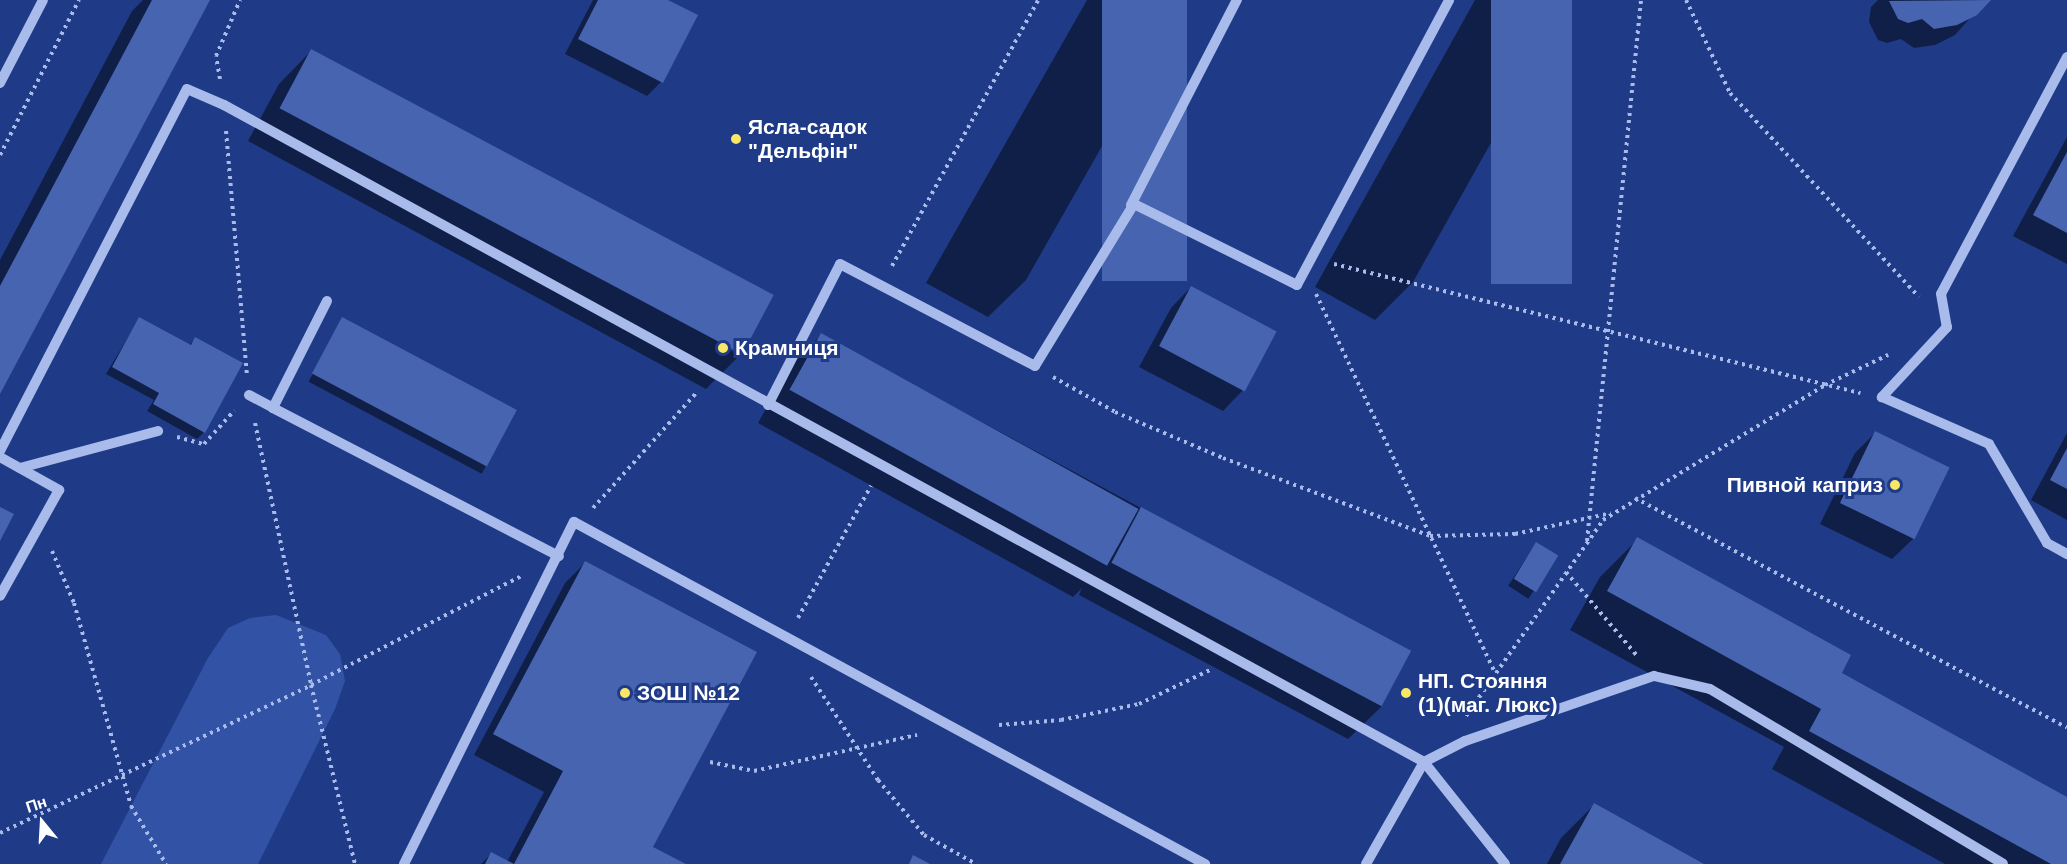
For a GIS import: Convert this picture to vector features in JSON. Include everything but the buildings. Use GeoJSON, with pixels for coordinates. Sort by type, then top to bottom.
{"type":"FeatureCollection","features":[{"type":"Feature","properties":{"kind":"street"},"geometry":{"type":"LineString","coordinates":[[0,83],[43,0]]}},
{"type":"Feature","properties":{"kind":"street"},"geometry":{"type":"LineString","coordinates":[[768,405],[840,264],[1035,366],[1131,205],[1238,0]]}},
{"type":"Feature","properties":{"kind":"street"},"geometry":{"type":"LineString","coordinates":[[1131,205],[1297,285],[1449,0]]}},
{"type":"Feature","properties":{"kind":"street"},"geometry":{"type":"LineString","coordinates":[[2067,57],[1941,294],[1947,327],[1882,397],[1989,444],[2047,543],[2067,554]]}},
{"type":"Feature","properties":{"kind":"street"},"geometry":{"type":"LineString","coordinates":[[0,451],[188,89],[224,105],[713,375],[1424,762],[1505,864]]}},
{"type":"Feature","properties":{"kind":"street"},"geometry":{"type":"LineString","coordinates":[[273,408],[327,301]]}},
{"type":"Feature","properties":{"kind":"street"},"geometry":{"type":"LineString","coordinates":[[249,394],[559,556]]}},
{"type":"Feature","properties":{"kind":"street"},"geometry":{"type":"LineString","coordinates":[[20,468],[158,431]]}},
{"type":"Feature","properties":{"kind":"street"},"geometry":{"type":"LineString","coordinates":[[0,457],[59,490],[0,596]]}},
{"type":"Feature","properties":{"kind":"street"},"geometry":{"type":"LineString","coordinates":[[404,864],[574,522],[1205,864]]}},
{"type":"Feature","properties":{"kind":"street"},"geometry":{"type":"LineString","coordinates":[[1366,864],[1424,762],[1465,741],[1654,676],[1710,689],[2003,864]]}},
{"type":"Feature","properties":{"kind":"path"},"geometry":{"type":"LineString","coordinates":[[0,155],[79,0]]}},
{"type":"Feature","properties":{"kind":"path"},"geometry":{"type":"LineString","coordinates":[[240,0],[216,56],[224,105],[249,394],[311,685],[355,864]]}},
{"type":"Feature","properties":{"kind":"path"},"geometry":{"type":"LineString","coordinates":[[881,285],[1038,0]]}},
{"type":"Feature","properties":{"kind":"path"},"geometry":{"type":"LineString","coordinates":[[1587,542],[1641,0]]}},
{"type":"Feature","properties":{"kind":"path"},"geometry":{"type":"LineString","coordinates":[[1686,0],[1730,93],[1947,327]]}},
{"type":"Feature","properties":{"kind":"path"},"geometry":{"type":"LineString","coordinates":[[1311,259],[1882,397]]}},
{"type":"Feature","properties":{"kind":"path"},"geometry":{"type":"LineString","coordinates":[[1305,270],[1495,674]]}},
{"type":"Feature","properties":{"kind":"path"},"geometry":{"type":"LineString","coordinates":[[1465,718],[1587,542],[1612,513],[1825,385],[1896,352]]}},
{"type":"Feature","properties":{"kind":"path"},"geometry":{"type":"LineString","coordinates":[[1035,366],[1148,426],[1430,536],[1515,534],[1590,515],[1612,513]]}},
{"type":"Feature","properties":{"kind":"path"},"geometry":{"type":"LineString","coordinates":[[578,524],[713,375]]}},
{"type":"Feature","properties":{"kind":"path"},"geometry":{"type":"LineString","coordinates":[[158,431],[204,444],[249,394]]}},
{"type":"Feature","properties":{"kind":"path"},"geometry":{"type":"LineString","coordinates":[[882,467],[788,638],[878,780],[916,826],[924,835],[976,864]]}},
{"type":"Feature","properties":{"kind":"path"},"geometry":{"type":"LineString","coordinates":[[1635,498],[2067,728]]}},
{"type":"Feature","properties":{"kind":"path"},"geometry":{"type":"LineString","coordinates":[[40,524],[74,603],[131,806],[166,864]]}},
{"type":"Feature","properties":{"kind":"path"},"geometry":{"type":"LineString","coordinates":[[0,833],[311,685],[559,556]]}},
{"type":"Feature","properties":{"kind":"path"},"geometry":{"type":"LineString","coordinates":[[1566,572],[1654,676]]}},
{"type":"Feature","properties":{"kind":"shaded area"},"geometry":{"type":"Polygon","coordinates":[[[276,615],[326,635],[340,654],[345,681],[335,709],[258,864],[101,864],[208,658],[228,628],[250,618],[276,615]]]}},
{"type":"Feature","properties":{"kind":"place","name":"Ясла-садок \"Дельфін\""},"geometry":{"type":"Point","coordinates":[736,139]}},
{"type":"Feature","properties":{"kind":"place","name":"Крамниця"},"geometry":{"type":"Point","coordinates":[723,348]}},
{"type":"Feature","properties":{"kind":"place","name":"Пивной каприз"},"geometry":{"type":"Point","coordinates":[1895,485]}},
{"type":"Feature","properties":{"kind":"place","name":"ЗОШ №12"},"geometry":{"type":"Point","coordinates":[625,693]}},
{"type":"Feature","properties":{"kind":"place","name":"НП. Стояння (1)(маг. Люкс)"},"geometry":{"type":"Point","coordinates":[1406,693]}}]}
